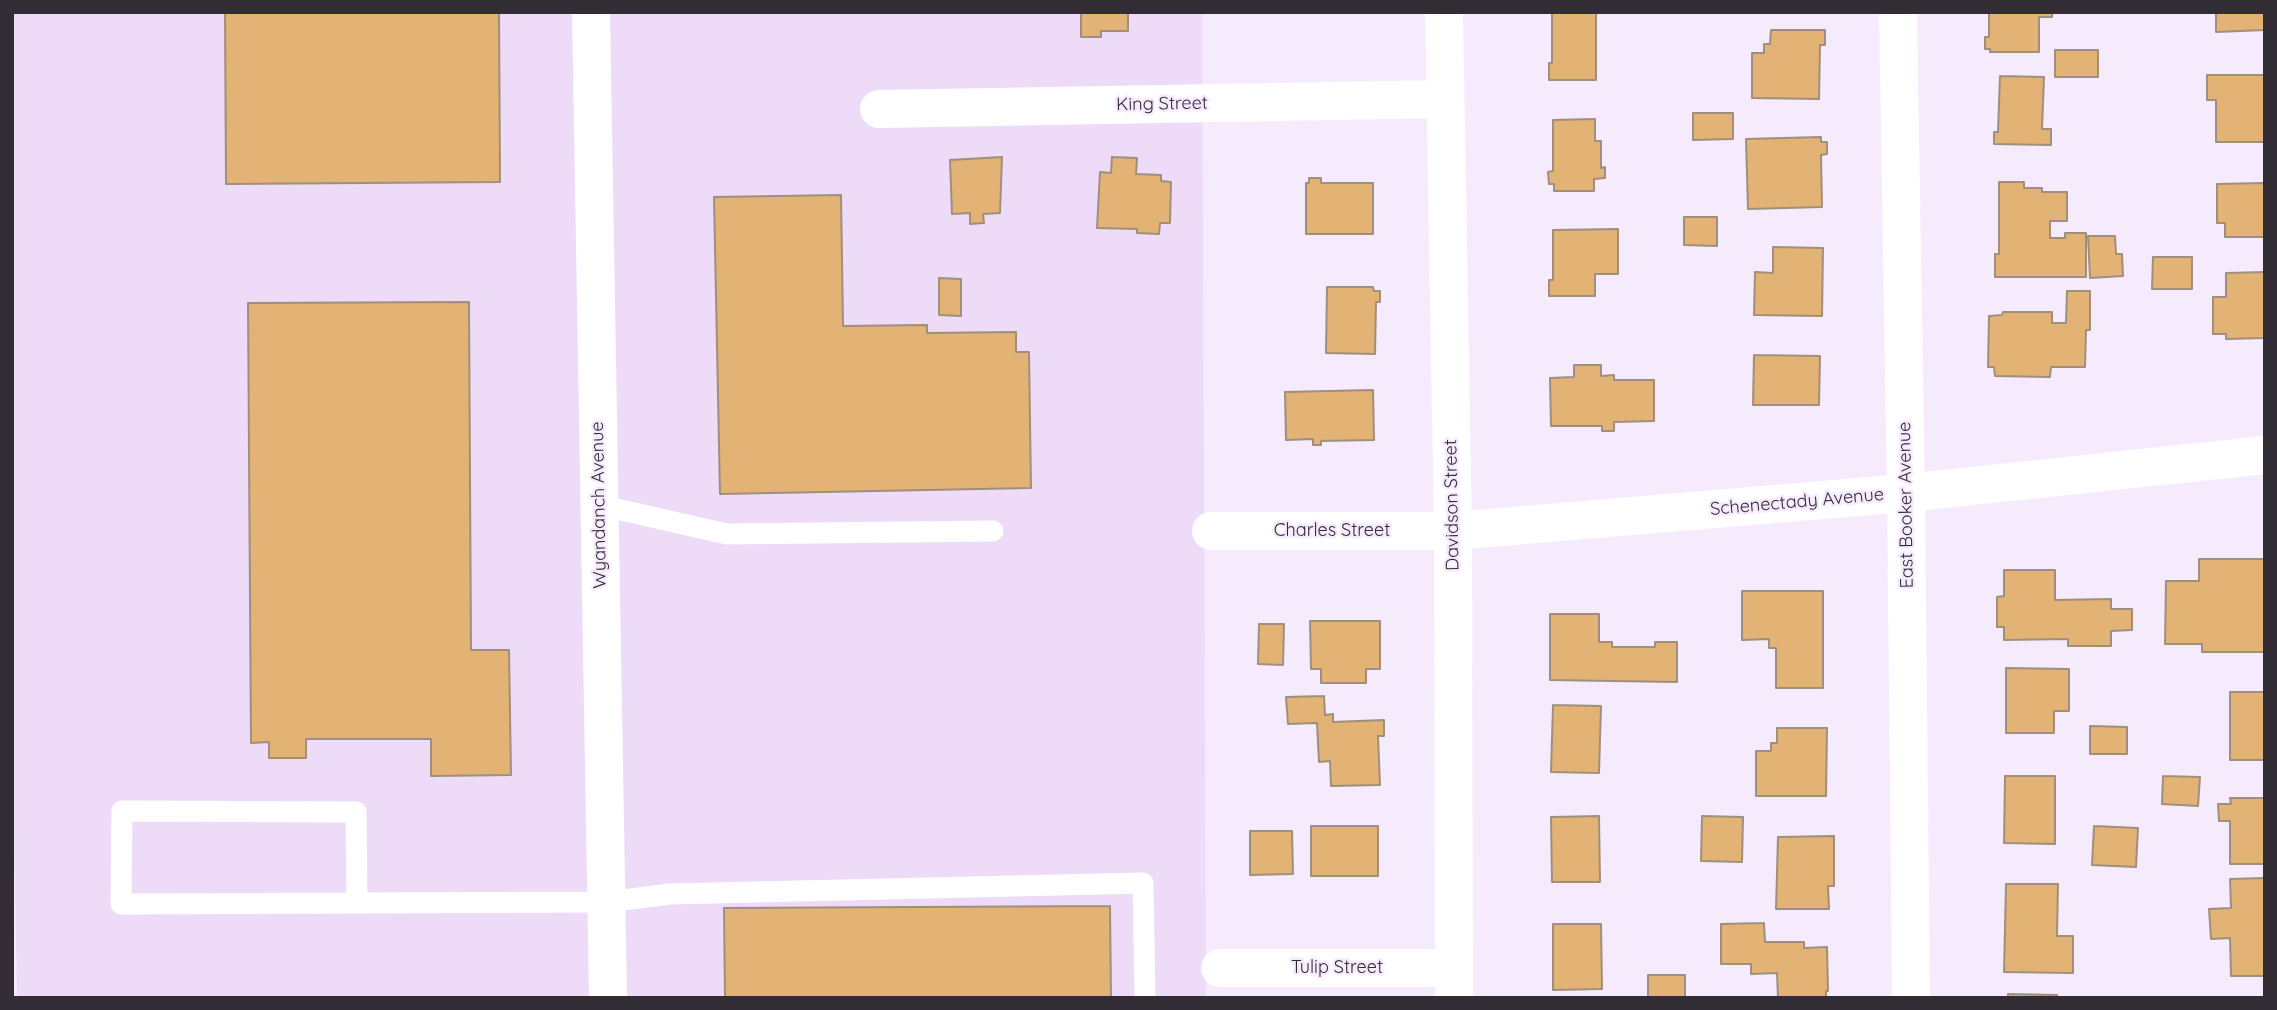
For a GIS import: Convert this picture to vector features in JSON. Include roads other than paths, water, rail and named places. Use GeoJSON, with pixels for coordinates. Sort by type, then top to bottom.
{"type":"FeatureCollection","features":[{"type":"Feature","properties":{"kind":"street","name":"Wyandanch Avenue"},"geometry":{"type":"LineString","coordinates":[[591,12],[608,998]]}},
{"type":"Feature","properties":{"kind":"street","name":"Davidson Street"},"geometry":{"type":"LineString","coordinates":[[1444,12],[1453,531],[1454,983]]}},
{"type":"Feature","properties":{"kind":"street","name":"East Booker Avenue"},"geometry":{"type":"LineString","coordinates":[[1898,12],[1911,998]]}},
{"type":"Feature","properties":{"kind":"street","name":"King Street"},"geometry":{"type":"LineString","coordinates":[[879,109],[1445,99]]}},
{"type":"Feature","properties":{"kind":"street","name":"Schenectady Avenue"},"geometry":{"type":"LineString","coordinates":[[1453,531],[1906,493],[2265,455]]}},
{"type":"Feature","properties":{"kind":"street","name":"Charles Street"},"geometry":{"type":"LineString","coordinates":[[1212,531],[1453,531]]}},
{"type":"Feature","properties":{"kind":"street","name":"Tulip Street"},"geometry":{"type":"LineString","coordinates":[[1220,968],[1454,983]]}},
{"type":"Feature","properties":{"kind":"lane"},"geometry":{"type":"LineString","coordinates":[[599,505],[727,534],[993,531]]}},
{"type":"Feature","properties":{"kind":"lane"},"geometry":{"type":"LineString","coordinates":[[357,902],[356,812],[122,811],[121,904],[607,902],[670,894],[1143,883],[1145,998]]}}]}
